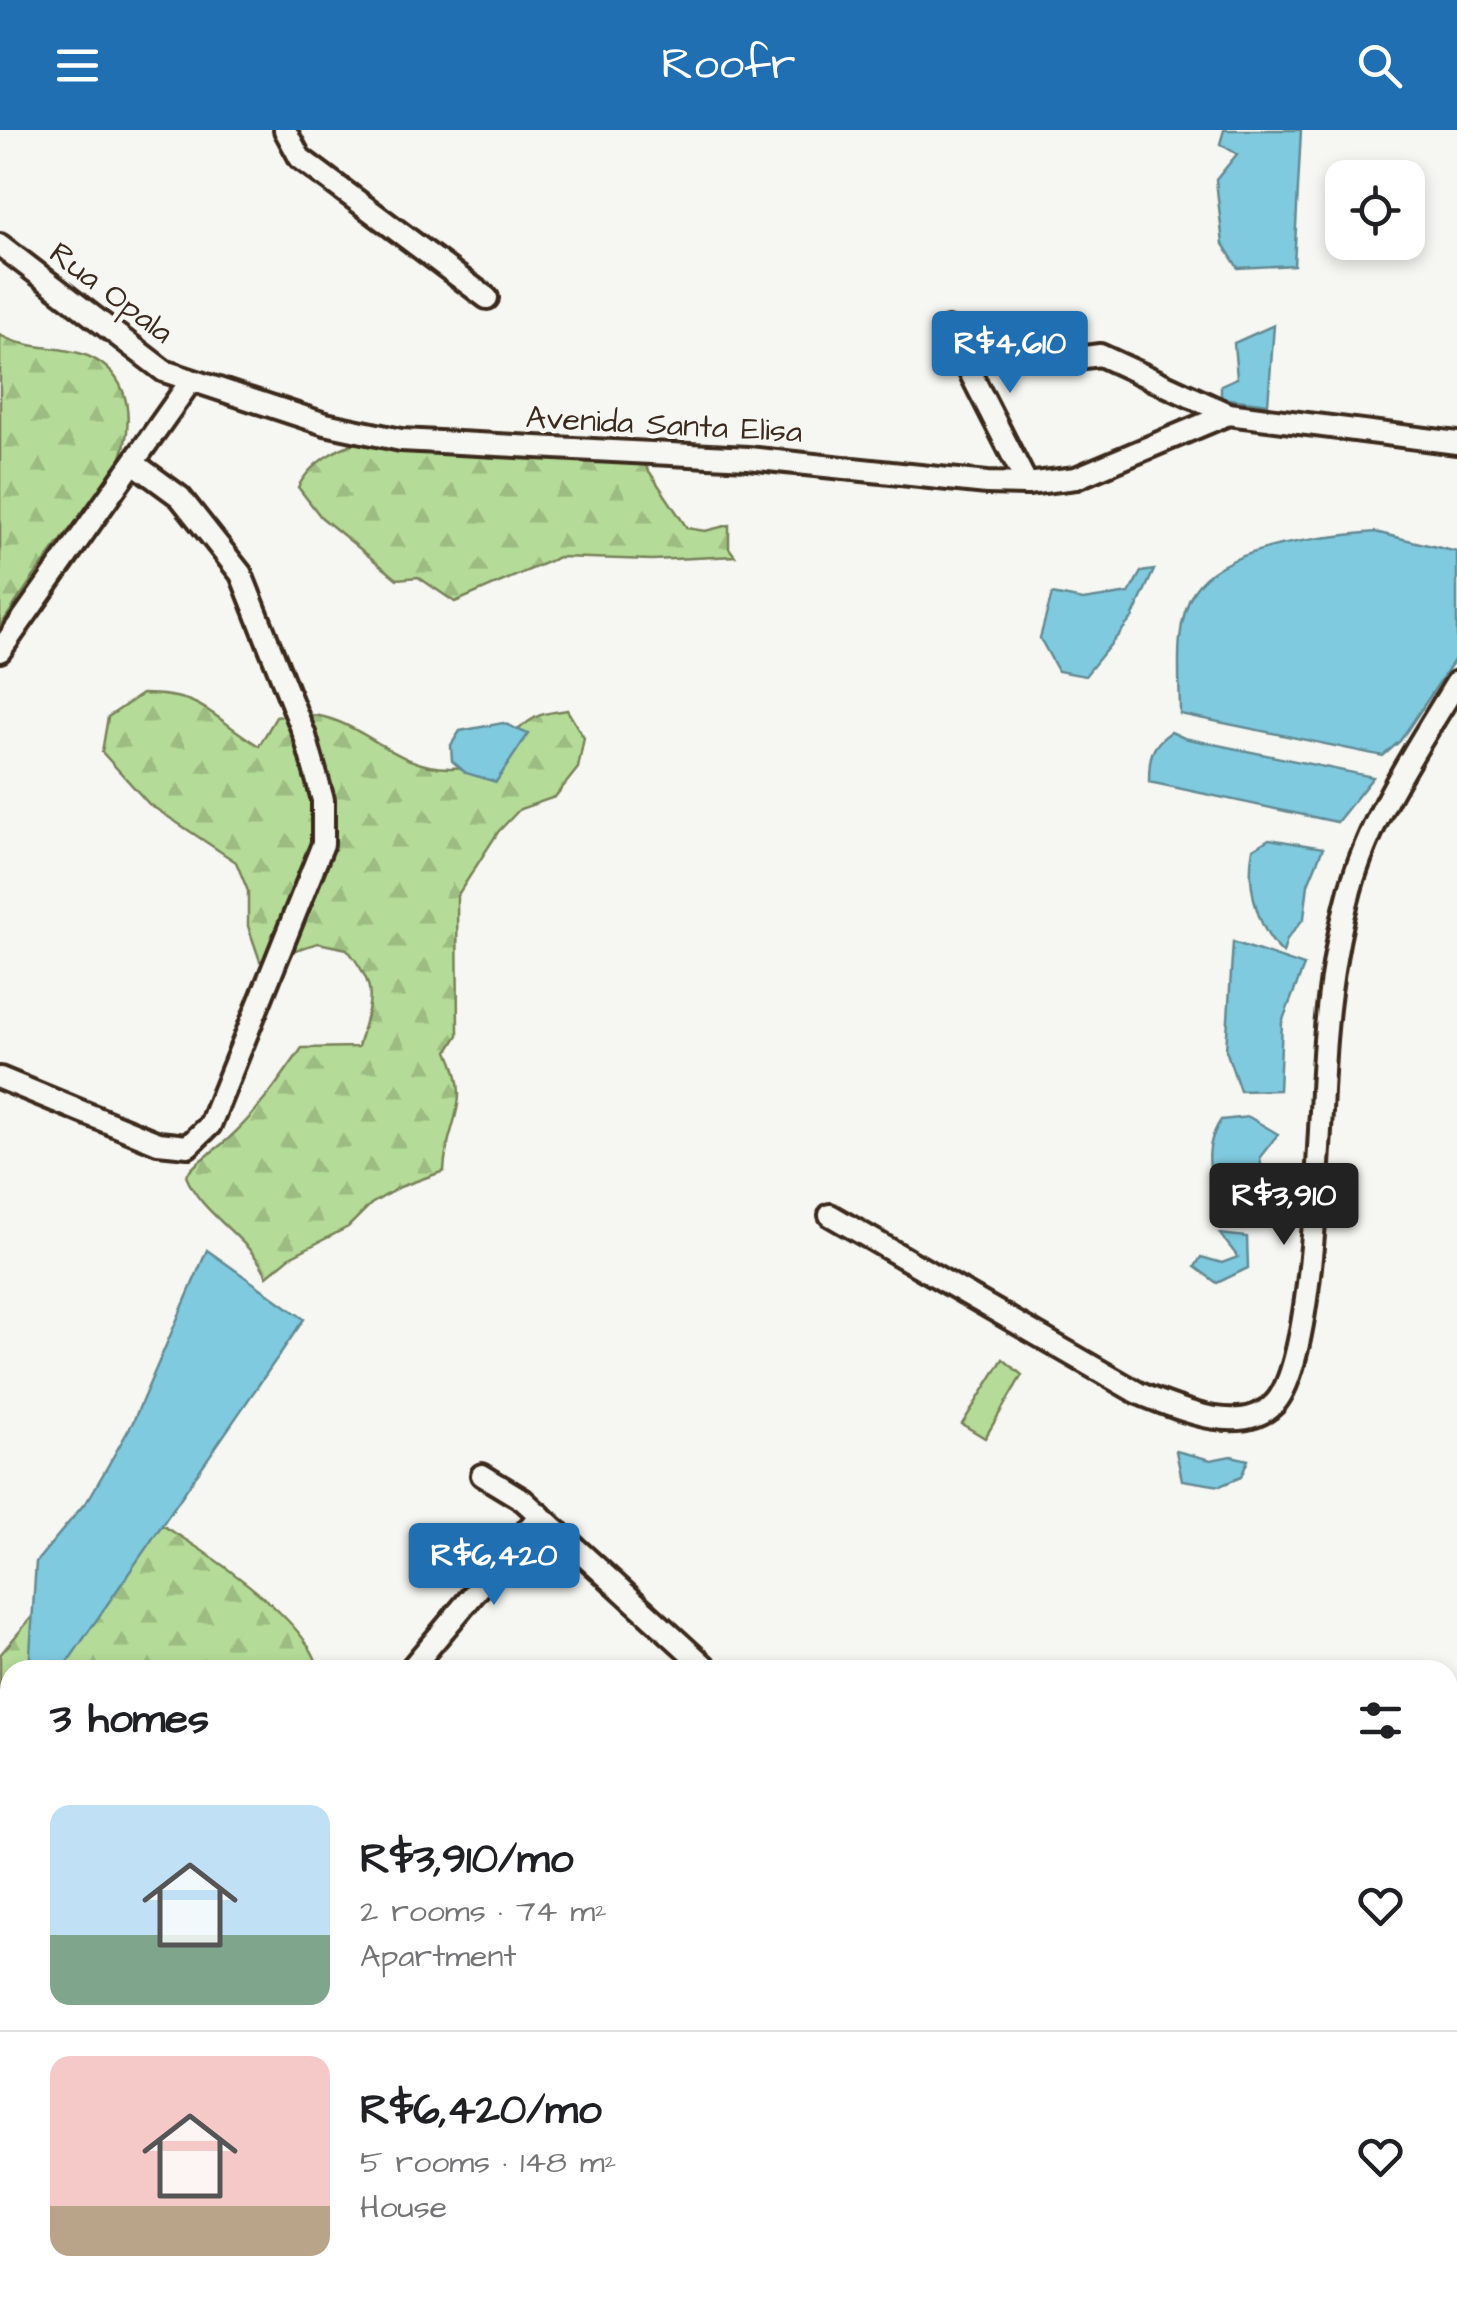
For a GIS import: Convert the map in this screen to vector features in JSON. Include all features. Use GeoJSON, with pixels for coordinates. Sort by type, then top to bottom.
{"type":"FeatureCollection","features":[{"type":"Feature","properties":{"kind":"street"},"geometry":{"type":"LineString","coordinates":[[285,130],[300,158],[487,298]]}},
{"type":"Feature","properties":{"kind":"street","name":"Rua Opala"},"geometry":{"type":"LineString","coordinates":[[0,245],[127,346],[164,371],[190,382]]}},
{"type":"Feature","properties":{"kind":"street"},"geometry":{"type":"LineString","coordinates":[[948,329],[1027,484]]}},
{"type":"Feature","properties":{"kind":"street"},"geometry":{"type":"LineString","coordinates":[[1069,359],[1100,355],[1228,414],[1457,443]]}},
{"type":"Feature","properties":{"kind":"street"},"geometry":{"type":"LineString","coordinates":[[0,651],[190,382]]}},
{"type":"Feature","properties":{"kind":"street","name":"Avenida Santa Elisa"},"geometry":{"type":"LineString","coordinates":[[190,382],[326,424],[400,440],[748,458],[986,484],[1076,478],[1228,414]]}},
{"type":"Feature","properties":{"kind":"street"},"geometry":{"type":"LineString","coordinates":[[0,1078],[158,1142],[188,1146],[210,1126],[323,844],[323,800],[304,736],[241,574],[180,498],[135,464]]}},
{"type":"Feature","properties":{"kind":"street"},"geometry":{"type":"LineString","coordinates":[[830,1215],[1138,1393],[1190,1414],[1216,1417],[1257,1416],[1273,1406],[1286,1388],[1304,1312],[1328,1018],[1350,892],[1368,838],[1457,682]]}},
{"type":"Feature","properties":{"kind":"street"},"geometry":{"type":"LineString","coordinates":[[482,1476],[540,1515],[698,1660]]}},
{"type":"Feature","properties":{"kind":"street"},"geometry":{"type":"LineString","coordinates":[[418,1660],[540,1515]]}},
{"type":"Feature","properties":{"kind":"green space"},"geometry":{"type":"Polygon","coordinates":[[[0,335],[95,360],[117,379],[128,419],[124,448],[110,481],[43,564],[0,627],[0,335]]]}},
{"type":"Feature","properties":{"kind":"green space"},"geometry":{"type":"Polygon","coordinates":[[[360,441],[630,458],[645,465],[687,528],[705,531],[729,525],[729,548],[735,556],[652,560],[559,557],[455,602],[418,577],[397,579],[321,517],[298,487],[324,458],[360,441]]]}},
{"type":"Feature","properties":{"kind":"green space"},"geometry":{"type":"Polygon","coordinates":[[[142,694],[194,703],[259,746],[276,717],[304,714],[348,726],[405,758],[451,768],[487,756],[525,724],[547,713],[567,710],[584,738],[578,768],[555,797],[520,809],[498,832],[457,896],[458,1035],[448,1051],[459,1086],[459,1100],[444,1171],[400,1187],[371,1204],[348,1227],[290,1257],[267,1276],[249,1249],[203,1203],[186,1176],[248,1119],[302,1048],[358,1047],[369,1006],[368,985],[347,949],[318,943],[260,961],[248,926],[248,891],[236,862],[149,804],[102,752],[108,717],[142,694]]]}},
{"type":"Feature","properties":{"kind":"green space"},"geometry":{"type":"Polygon","coordinates":[[[1003,1359],[1022,1375],[985,1438],[962,1424],[1003,1359]]]}},
{"type":"Feature","properties":{"kind":"green space"},"geometry":{"type":"Polygon","coordinates":[[[152,1519],[249,1585],[295,1628],[315,1660],[0,1660],[0,1655],[76,1564],[152,1519]]]}},
{"type":"Feature","properties":{"kind":"water"},"geometry":{"type":"Polygon","coordinates":[[[1224,130],[1301,130],[1294,265],[1238,268],[1223,244],[1216,180],[1237,154],[1220,144],[1224,130]]]}},
{"type":"Feature","properties":{"kind":"water"},"geometry":{"type":"Polygon","coordinates":[[[1274,325],[1268,404],[1221,398],[1221,385],[1237,378],[1234,343],[1274,325]]]}},
{"type":"Feature","properties":{"kind":"water"},"geometry":{"type":"Polygon","coordinates":[[[1375,532],[1457,552],[1457,656],[1400,741],[1383,756],[1180,714],[1179,651],[1183,620],[1194,591],[1208,575],[1228,563],[1277,546],[1375,532]]]}},
{"type":"Feature","properties":{"kind":"water"},"geometry":{"type":"Polygon","coordinates":[[[1154,570],[1132,618],[1085,676],[1058,671],[1040,638],[1052,594],[1083,600],[1129,593],[1141,572],[1154,570]]]}},
{"type":"Feature","properties":{"kind":"water"},"geometry":{"type":"Polygon","coordinates":[[[503,723],[528,734],[496,782],[466,773],[452,761],[451,745],[460,731],[503,723]]]}},
{"type":"Feature","properties":{"kind":"water"},"geometry":{"type":"Polygon","coordinates":[[[1171,732],[1184,738],[1373,777],[1337,822],[1149,782],[1152,753],[1171,732]]]}},
{"type":"Feature","properties":{"kind":"water"},"geometry":{"type":"Polygon","coordinates":[[[1269,839],[1323,848],[1308,884],[1304,918],[1287,939],[1283,953],[1260,919],[1251,876],[1253,849],[1269,839]]]}},
{"type":"Feature","properties":{"kind":"water"},"geometry":{"type":"Polygon","coordinates":[[[1233,942],[1304,966],[1282,1022],[1279,1090],[1240,1091],[1226,1050],[1233,942]]]}},
{"type":"Feature","properties":{"kind":"water"},"geometry":{"type":"Polygon","coordinates":[[[1249,1117],[1278,1134],[1260,1157],[1263,1179],[1251,1197],[1231,1195],[1229,1213],[1213,1179],[1211,1144],[1221,1120],[1249,1117]]]}},
{"type":"Feature","properties":{"kind":"water"},"geometry":{"type":"Polygon","coordinates":[[[1220,1234],[1247,1237],[1248,1268],[1217,1283],[1195,1267],[1201,1257],[1222,1263],[1238,1257],[1220,1234]]]}},
{"type":"Feature","properties":{"kind":"water"},"geometry":{"type":"Polygon","coordinates":[[[207,1250],[304,1319],[69,1660],[30,1660],[36,1562],[90,1497],[133,1422],[207,1250]]]}},
{"type":"Feature","properties":{"kind":"water"},"geometry":{"type":"Polygon","coordinates":[[[1176,1451],[1211,1460],[1231,1456],[1248,1460],[1241,1477],[1220,1486],[1182,1480],[1176,1451]]]}}]}
